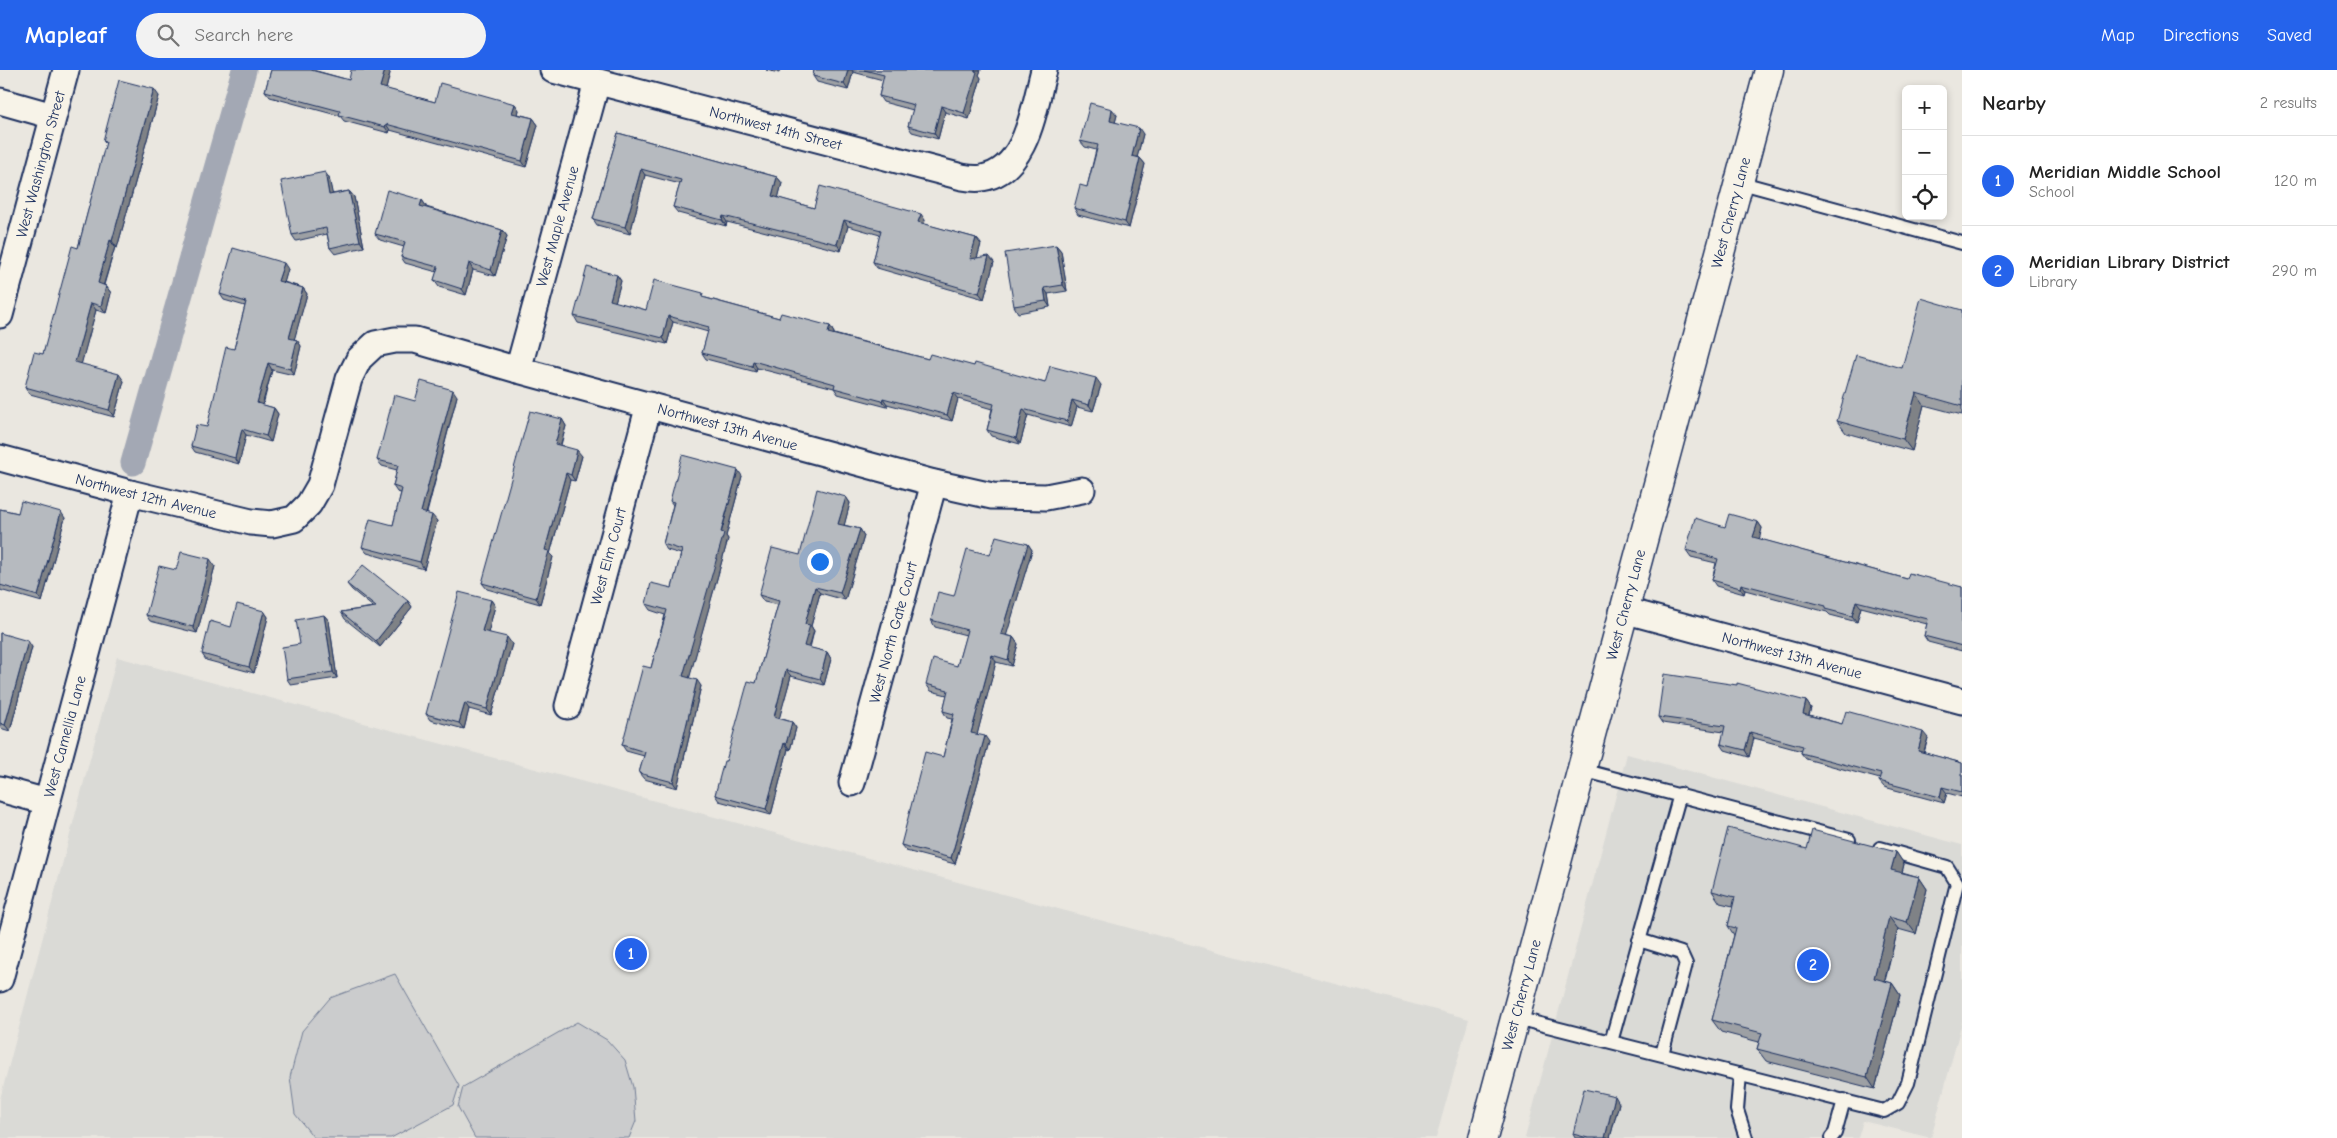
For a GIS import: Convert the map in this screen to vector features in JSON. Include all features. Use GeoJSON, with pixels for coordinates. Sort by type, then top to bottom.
{"type":"FeatureCollection","features":[{"type":"Feature","properties":{"kind":"main road","name":"West Cherry Lane"},"geometry":{"type":"LineString","coordinates":[[1484,1138],[1766,71]]}},
{"type":"Feature","properties":{"kind":"street","name":"West Washington Street"},"geometry":{"type":"LineString","coordinates":[[0,315],[66,70]]}},
{"type":"Feature","properties":{"kind":"street","name":"Northwest 14th Street"},"geometry":{"type":"LineString","coordinates":[[553,70],[962,177],[981,178],[998,172],[1014,158],[1026,137],[1044,70]]}},
{"type":"Feature","properties":{"kind":"street","name":"West Maple Avenue"},"geometry":{"type":"LineString","coordinates":[[518,370],[597,82]]}},
{"type":"Feature","properties":{"kind":"street"},"geometry":{"type":"LineString","coordinates":[[0,101],[53,116]]}},
{"type":"Feature","properties":{"kind":"street","name":"Northwest 13th Avenue"},"geometry":{"type":"LineString","coordinates":[[294,519],[309,504],[320,485],[349,379],[359,359],[375,344],[395,340],[415,340],[649,406],[934,483],[992,496],[1046,497],[1082,490]]}},
{"type":"Feature","properties":{"kind":"street","name":"West Elm Court"},"geometry":{"type":"LineString","coordinates":[[568,706],[649,406]]}},
{"type":"Feature","properties":{"kind":"street","name":"Northwest 12th Avenue"},"geometry":{"type":"LineString","coordinates":[[0,458],[130,493],[251,522],[272,524],[294,519]]}},
{"type":"Feature","properties":{"kind":"street","name":"West North Gate Court"},"geometry":{"type":"LineString","coordinates":[[852,783],[934,483]]}},
{"type":"Feature","properties":{"kind":"street","name":"West Camellia Lane"},"geometry":{"type":"LineString","coordinates":[[0,979],[130,493]]}},
{"type":"Feature","properties":{"kind":"street","name":"Northwest 13th Avenue"},"geometry":{"type":"LineString","coordinates":[[1623,610],[1962,701]]}},
{"type":"Feature","properties":{"kind":"street"},"geometry":{"type":"LineString","coordinates":[[0,789],[48,802]]}},
{"type":"Feature","properties":{"kind":"lane"},"geometry":{"type":"LineString","coordinates":[[1738,182],[1962,243]]}},
{"type":"Feature","properties":{"kind":"lane"},"geometry":{"type":"LineString","coordinates":[[1516,1018],[1884,1111],[1898,1103],[1908,1083],[1956,883],[1947,867],[1680,794],[1582,770]]}},
{"type":"Feature","properties":{"kind":"lane"},"geometry":{"type":"LineString","coordinates":[[1611,1042],[1680,794]]}},
{"type":"Feature","properties":{"kind":"lane"},"geometry":{"type":"LineString","coordinates":[[1639,940],[1681,953],[1686,964],[1662,1054]]}},
{"type":"Feature","properties":{"kind":"lane"},"geometry":{"type":"LineString","coordinates":[[1740,1074],[1737,1110],[1746,1138]]}},
{"type":"Feature","properties":{"kind":"lane"},"geometry":{"type":"LineString","coordinates":[[1830,1138],[1835,1133],[1844,1100]]}},
{"type":"Feature","properties":{"kind":"shaded area"},"geometry":{"type":"Polygon","coordinates":[[[117,657],[1469,1019],[1436,1138],[0,1138],[0,1099],[117,657]]]}},
{"type":"Feature","properties":{"kind":"shaded area"},"geometry":{"type":"Polygon","coordinates":[[[1627,754],[1962,845],[1962,1022],[1931,1138],[1863,1121],[1858,1138],[1525,1138],[1627,754]]]}},
{"type":"Feature","properties":{"kind":"shaded area"},"geometry":{"type":"Polygon","coordinates":[[[395,974],[459,1086],[453,1105],[391,1138],[314,1138],[295,1114],[290,1077],[302,1031],[330,998],[395,974]]]}},
{"type":"Feature","properties":{"kind":"shaded area"},"geometry":{"type":"Polygon","coordinates":[[[577,1022],[607,1040],[625,1060],[633,1087],[636,1121],[629,1138],[475,1138],[458,1107],[463,1087],[577,1022]]]}},
{"type":"Feature","properties":{"kind":"building"},"geometry":{"type":"Polygon","coordinates":[[[271,70],[311,70],[349,80],[351,70],[385,70],[380,87],[435,102],[440,83],[515,104],[512,113],[533,118],[522,161],[386,124],[385,127],[339,115],[340,111],[265,91],[271,70]]]}},
{"type":"Feature","properties":{"kind":"building"},"geometry":{"type":"Polygon","coordinates":[[[814,70],[848,70],[844,84],[813,76],[814,70]]]}},
{"type":"Feature","properties":{"kind":"building"},"geometry":{"type":"Polygon","coordinates":[[[864,70],[975,70],[977,72],[964,113],[941,106],[934,133],[908,126],[914,105],[879,96],[884,75],[864,70]]]}},
{"type":"Feature","properties":{"kind":"building"},"geometry":{"type":"Polygon","coordinates":[[[119,80],[154,89],[112,241],[110,240],[98,283],[106,286],[101,306],[91,303],[75,362],[119,374],[109,410],[25,387],[34,352],[43,354],[72,246],[78,248],[106,142],[103,141],[119,80]]]}},
{"type":"Feature","properties":{"kind":"building"},"geometry":{"type":"Polygon","coordinates":[[[1090,103],[1112,109],[1110,121],[1139,128],[1132,156],[1140,158],[1125,222],[1074,208],[1080,185],[1087,187],[1098,145],[1080,141],[1090,103]]]}},
{"type":"Feature","properties":{"kind":"building"},"geometry":{"type":"Polygon","coordinates":[[[618,133],[777,177],[772,196],[814,208],[820,186],[921,214],[918,222],[976,238],[970,259],[989,256],[979,293],[873,262],[881,230],[844,220],[837,244],[723,216],[722,220],[673,207],[681,180],[641,169],[625,227],[593,219],[618,133]]]}},
{"type":"Feature","properties":{"kind":"building"},"geometry":{"type":"Polygon","coordinates":[[[325,172],[329,195],[349,191],[360,241],[330,248],[326,228],[292,235],[281,181],[325,172]]]}},
{"type":"Feature","properties":{"kind":"building"},"geometry":{"type":"Polygon","coordinates":[[[387,190],[422,200],[420,206],[502,230],[491,270],[469,263],[462,289],[434,280],[438,267],[401,257],[405,242],[375,234],[387,190]]]}},
{"type":"Feature","properties":{"kind":"building"},"geometry":{"type":"Polygon","coordinates":[[[1056,245],[1063,285],[1044,288],[1046,301],[1014,306],[1005,253],[1056,245]]]}},
{"type":"Feature","properties":{"kind":"building"},"geometry":{"type":"Polygon","coordinates":[[[233,248],[284,263],[278,281],[303,288],[289,338],[297,340],[290,369],[268,363],[257,403],[274,408],[266,436],[242,429],[235,458],[191,446],[196,425],[207,427],[226,347],[234,349],[246,302],[220,294],[233,248]]]}},
{"type":"Feature","properties":{"kind":"building"},"geometry":{"type":"Polygon","coordinates":[[[587,267],[617,275],[610,300],[646,310],[654,280],[703,293],[702,297],[779,318],[781,313],[830,326],[828,333],[928,359],[930,354],[974,366],[975,363],[1045,383],[1050,366],[1096,378],[1089,405],[1072,400],[1067,421],[1023,409],[1016,438],[987,430],[994,404],[953,393],[947,415],[883,398],[882,401],[834,388],[835,384],[753,361],[752,366],[702,353],[709,327],[668,316],[663,338],[574,316],[587,267]]]}},
{"type":"Feature","properties":{"kind":"building"},"geometry":{"type":"Polygon","coordinates":[[[1921,298],[1962,310],[1962,406],[1916,393],[1903,439],[1837,421],[1856,355],[1902,368],[1921,298]]]}},
{"type":"Feature","properties":{"kind":"building"},"geometry":{"type":"Polygon","coordinates":[[[421,381],[453,390],[421,512],[432,515],[420,562],[362,547],[370,519],[393,525],[402,489],[393,486],[398,465],[377,460],[394,395],[415,401],[421,381]]]}},
{"type":"Feature","properties":{"kind":"building"},"geometry":{"type":"Polygon","coordinates":[[[530,411],[562,419],[555,444],[577,450],[571,475],[566,473],[545,550],[549,551],[536,598],[482,583],[530,411]]]}},
{"type":"Feature","properties":{"kind":"building"},"geometry":{"type":"Polygon","coordinates":[[[682,455],[738,470],[721,532],[724,533],[683,676],[697,680],[673,782],[639,773],[645,752],[622,745],[643,666],[651,668],[667,610],[646,604],[651,583],[672,588],[682,550],[663,544],[674,502],[670,501],[682,455]]]}},
{"type":"Feature","properties":{"kind":"building"},"geometry":{"type":"Polygon","coordinates":[[[817,489],[846,497],[838,524],[860,529],[840,593],[815,587],[805,624],[810,625],[804,646],[827,652],[820,679],[786,670],[774,717],[792,722],[786,744],[784,743],[766,809],[715,795],[748,681],[756,683],[779,601],[759,595],[772,548],[800,555],[817,489]]]}},
{"type":"Feature","properties":{"kind":"building"},"geometry":{"type":"Polygon","coordinates":[[[21,501],[61,512],[38,596],[0,585],[0,509],[18,513],[21,501]]]}},
{"type":"Feature","properties":{"kind":"building"},"geometry":{"type":"Polygon","coordinates":[[[1729,514],[1758,522],[1753,537],[1907,579],[1909,573],[1962,587],[1962,646],[1924,636],[1928,619],[1856,601],[1852,616],[1825,609],[1826,606],[1741,584],[1740,588],[1712,580],[1718,559],[1686,550],[1695,518],[1725,527],[1729,514]]]}},
{"type":"Feature","properties":{"kind":"building"},"geometry":{"type":"Polygon","coordinates":[[[996,536],[1028,544],[1001,634],[1013,637],[1008,660],[992,655],[971,733],[985,736],[951,858],[901,845],[925,752],[943,757],[954,714],[943,711],[948,690],[926,684],[933,659],[957,666],[967,630],[931,620],[938,592],[954,596],[967,549],[990,555],[996,536]]]}},
{"type":"Feature","properties":{"kind":"building"},"geometry":{"type":"Polygon","coordinates":[[[181,552],[210,559],[193,627],[146,615],[159,566],[176,570],[181,552]]]}},
{"type":"Feature","properties":{"kind":"building"},"geometry":{"type":"Polygon","coordinates":[[[363,565],[408,601],[376,641],[341,612],[376,607],[347,584],[363,565]]]}},
{"type":"Feature","properties":{"kind":"building"},"geometry":{"type":"Polygon","coordinates":[[[459,592],[491,600],[482,631],[507,637],[487,709],[465,703],[459,723],[426,714],[459,592]]]}},
{"type":"Feature","properties":{"kind":"building"},"geometry":{"type":"Polygon","coordinates":[[[237,604],[264,611],[249,667],[202,654],[210,621],[231,627],[237,604]]]}},
{"type":"Feature","properties":{"kind":"building"},"geometry":{"type":"Polygon","coordinates":[[[324,615],[333,672],[287,679],[282,647],[300,644],[296,620],[324,615]]]}},
{"type":"Feature","properties":{"kind":"building"},"geometry":{"type":"Polygon","coordinates":[[[0,633],[28,641],[5,725],[0,723],[0,633]]]}},
{"type":"Feature","properties":{"kind":"building"},"geometry":{"type":"Polygon","coordinates":[[[1664,674],[1737,685],[1737,683],[1806,701],[1803,714],[1842,724],[1846,711],[1923,732],[1918,751],[1962,763],[1962,792],[1942,787],[1940,797],[1879,781],[1881,774],[1801,753],[1803,746],[1750,732],[1745,750],[1721,744],[1725,726],[1658,717],[1664,674]]]}},
{"type":"Feature","properties":{"kind":"building"},"geometry":{"type":"Polygon","coordinates":[[[1728,828],[1807,849],[1812,830],[1896,852],[1891,870],[1919,877],[1907,922],[1889,917],[1874,978],[1892,983],[1867,1077],[1757,1049],[1762,1033],[1712,1020],[1736,928],[1728,926],[1735,897],[1712,891],[1728,828]]]}},
{"type":"Feature","properties":{"kind":"building"},"geometry":{"type":"Polygon","coordinates":[[[1584,1089],[1615,1096],[1605,1138],[1588,1138],[1573,1134],[1584,1089]]]}},
{"type":"Feature","properties":{"kind":"waterway"},"geometry":{"type":"LineString","coordinates":[[133,463],[244,70]]}},
{"type":"Feature","properties":{"kind":"place","name":"Meridian Middle School"},"geometry":{"type":"Point","coordinates":[631,954]}},
{"type":"Feature","properties":{"kind":"place","name":"Meridian Library District"},"geometry":{"type":"Point","coordinates":[1813,965]}}]}
